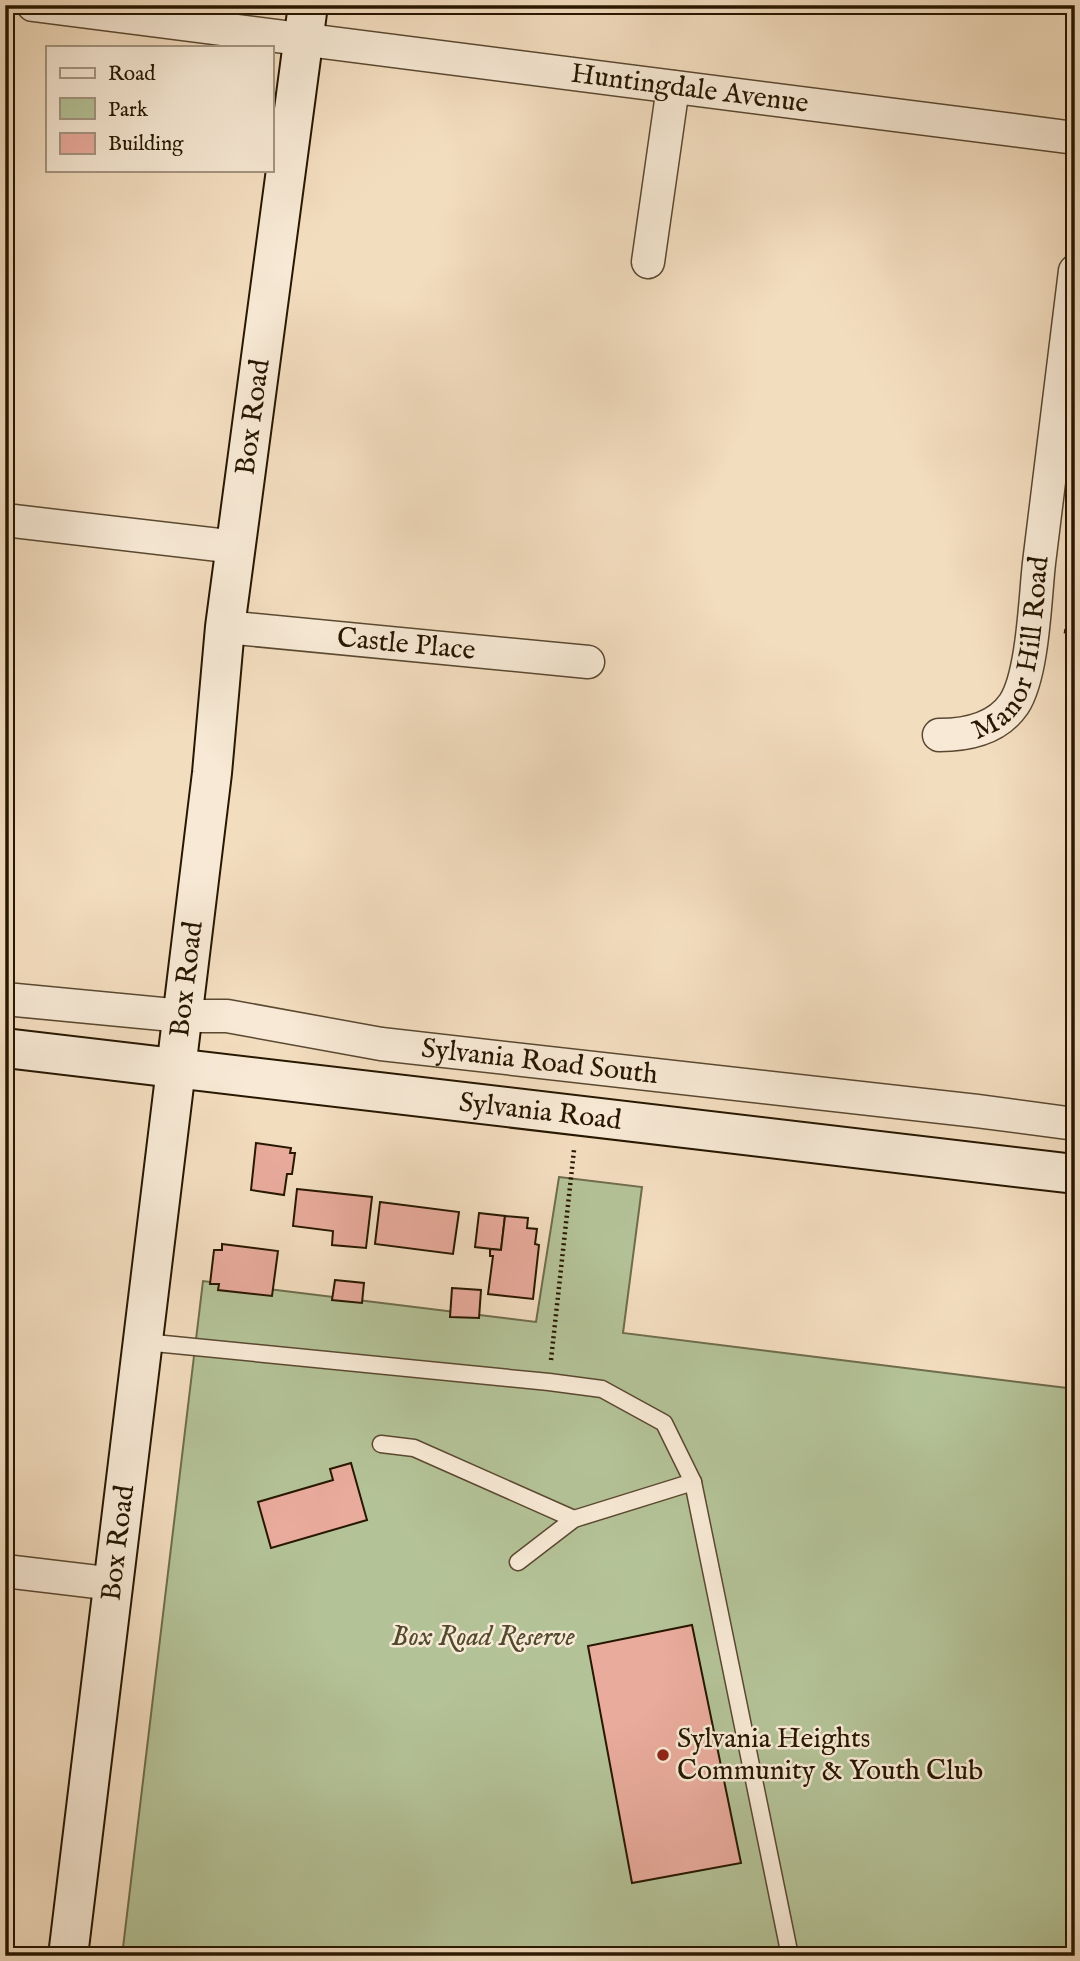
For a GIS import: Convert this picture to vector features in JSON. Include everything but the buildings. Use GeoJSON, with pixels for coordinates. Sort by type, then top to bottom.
{"type":"FeatureCollection","features":[{"type":"Feature","properties":{"kind":"street","name":"Huntingdale Avenue"},"geometry":{"type":"LineString","coordinates":[[33,5],[306,22],[673,87],[1075,138]]}},
{"type":"Feature","properties":{"kind":"street","name":"Box Road"},"geometry":{"type":"LineString","coordinates":[[68,1956],[212,773],[225,627],[306,22]]}},
{"type":"Feature","properties":{"kind":"street"},"geometry":{"type":"LineString","coordinates":[[648,262],[673,87]]}},
{"type":"Feature","properties":{"kind":"street","name":"Manor Hill Road"},"geometry":{"type":"LineString","coordinates":[[939,735],[960,735],[989,726],[1014,704],[1022,687],[1032,627],[1075,271]]}},
{"type":"Feature","properties":{"kind":"street"},"geometry":{"type":"LineString","coordinates":[[5,520],[236,547]]}},
{"type":"Feature","properties":{"kind":"street","name":"Castle Place"},"geometry":{"type":"LineString","coordinates":[[225,627],[588,662]]}},
{"type":"Feature","properties":{"kind":"street","name":"Sylvania Road South"},"geometry":{"type":"LineString","coordinates":[[5,999],[183,1016],[227,1016],[381,1044],[977,1111],[1075,1125]]}},
{"type":"Feature","properties":{"kind":"street","name":"Sylvania Road"},"geometry":{"type":"LineString","coordinates":[[5,1048],[1075,1174]]}},
{"type":"Feature","properties":{"kind":"street"},"geometry":{"type":"LineString","coordinates":[[5,1571],[114,1584]]}},
{"type":"Feature","properties":{"kind":"lane"},"geometry":{"type":"LineString","coordinates":[[144,1342],[602,1389],[664,1423],[693,1482],[790,1956]]}},
{"type":"Feature","properties":{"kind":"lane"},"geometry":{"type":"LineString","coordinates":[[381,1444],[414,1448],[574,1519]]}},
{"type":"Feature","properties":{"kind":"lane"},"geometry":{"type":"LineString","coordinates":[[518,1562],[574,1519],[693,1482]]}},
{"type":"Feature","properties":{"kind":"path"},"geometry":{"type":"LineString","coordinates":[[549,1382],[578,1114]]}},
{"type":"Feature","properties":{"kind":"green space","name":"Box Road Reserve"},"geometry":{"type":"Polygon","coordinates":[[[559,1177],[642,1187],[623,1333],[1075,1389],[1075,1956],[122,1956],[203,1281],[536,1322],[559,1177]]]}},
{"type":"Feature","properties":{"kind":"place","name":"Sylvania Heights Community & Youth Club"},"geometry":{"type":"Point","coordinates":[663,1755]}}]}
